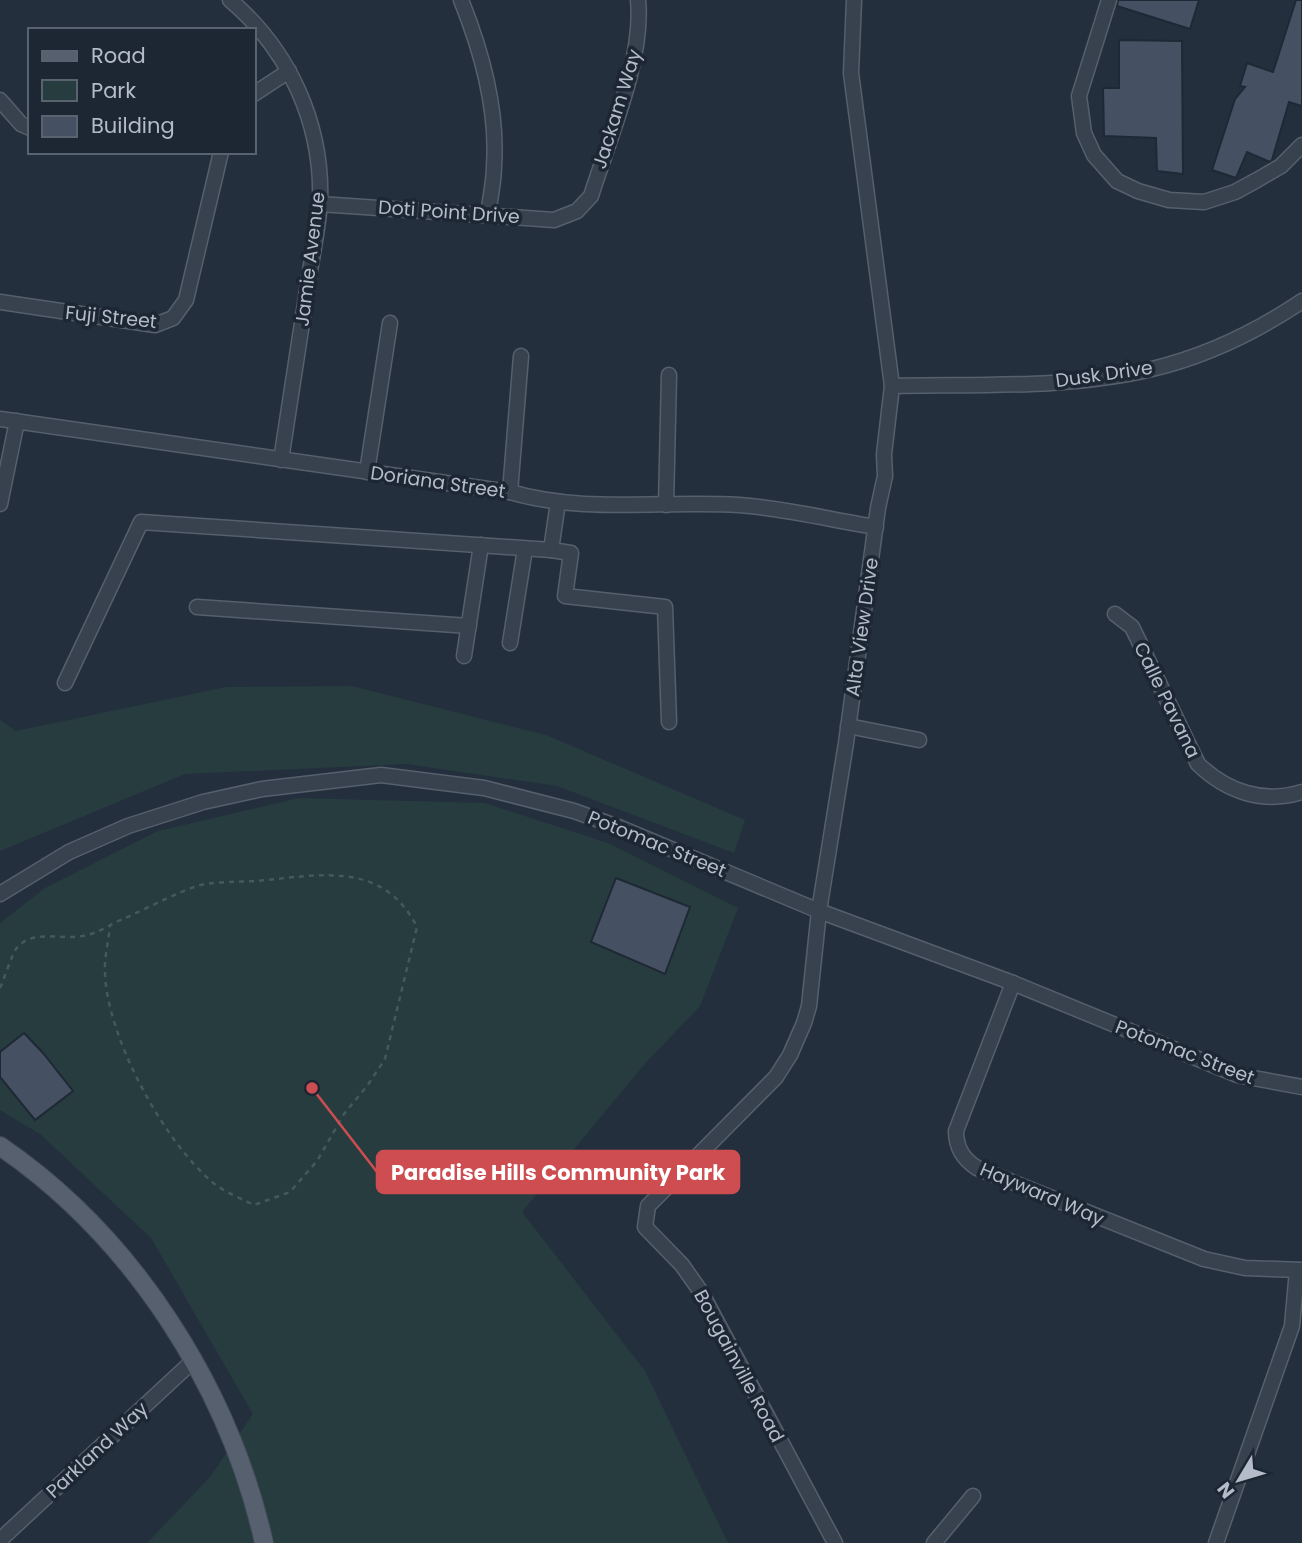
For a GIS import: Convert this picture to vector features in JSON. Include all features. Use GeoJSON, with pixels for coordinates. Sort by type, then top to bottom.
{"type":"FeatureCollection","features":[{"type":"Feature","properties":{"kind":"main road"},"geometry":{"type":"LineString","coordinates":[[0,1146],[85,1216],[159,1306],[194,1360],[223,1420],[246,1476],[264,1543]]}},
{"type":"Feature","properties":{"kind":"street","name":"Jamie Avenue"},"geometry":{"type":"LineString","coordinates":[[230,0],[264,33],[289,71],[303,102],[318,158],[320,204],[281,460]]}},
{"type":"Feature","properties":{"kind":"street"},"geometry":{"type":"LineString","coordinates":[[461,0],[479,51],[491,108],[495,166],[488,215]]}},
{"type":"Feature","properties":{"kind":"street","name":"Jackam Way"},"geometry":{"type":"LineString","coordinates":[[577,211],[591,196],[633,65],[639,29],[638,0]]}},
{"type":"Feature","properties":{"kind":"street","name":"Alta View Drive"},"geometry":{"type":"LineString","coordinates":[[657,1198],[776,1077],[797,1040],[809,1006],[819,911],[885,476],[884,454],[892,386],[851,73],[854,0]]}},
{"type":"Feature","properties":{"kind":"street"},"geometry":{"type":"LineString","coordinates":[[1109,0],[1079,96],[1084,133],[1094,155],[1117,181],[1138,191],[1169,200],[1205,202],[1235,192],[1258,180],[1281,166],[1302,145]]}},
{"type":"Feature","properties":{"kind":"street"},"geometry":{"type":"LineString","coordinates":[[256,93],[289,71]]}},
{"type":"Feature","properties":{"kind":"street"},"geometry":{"type":"LineString","coordinates":[[0,100],[21,124],[28,127]]}},
{"type":"Feature","properties":{"kind":"street","name":"Fuji Street"},"geometry":{"type":"LineString","coordinates":[[0,302],[155,325],[173,318],[186,299],[221,154]]}},
{"type":"Feature","properties":{"kind":"street","name":"Doti Point Drive"},"geometry":{"type":"LineString","coordinates":[[320,204],[554,220],[577,211]]}},
{"type":"Feature","properties":{"kind":"street","name":"Dusk Drive"},"geometry":{"type":"LineString","coordinates":[[892,386],[1072,381],[1126,374],[1179,361],[1230,342],[1302,301]]}},
{"type":"Feature","properties":{"kind":"street"},"geometry":{"type":"LineString","coordinates":[[367,472],[390,323]]}},
{"type":"Feature","properties":{"kind":"street"},"geometry":{"type":"LineString","coordinates":[[510,492],[521,356]]}},
{"type":"Feature","properties":{"kind":"street"},"geometry":{"type":"LineString","coordinates":[[666,505],[669,375]]}},
{"type":"Feature","properties":{"kind":"street","name":"Doriana Street"},"geometry":{"type":"LineString","coordinates":[[0,419],[510,492],[536,500],[610,505],[740,505],[876,527]]}},
{"type":"Feature","properties":{"kind":"street"},"geometry":{"type":"LineString","coordinates":[[0,504],[18,421]]}},
{"type":"Feature","properties":{"kind":"street"},"geometry":{"type":"LineString","coordinates":[[551,551],[558,502]]}},
{"type":"Feature","properties":{"kind":"street"},"geometry":{"type":"LineString","coordinates":[[65,683],[141,522],[571,553],[565,596],[664,607],[668,722]]}},
{"type":"Feature","properties":{"kind":"street"},"geometry":{"type":"LineString","coordinates":[[464,656],[481,545]]}},
{"type":"Feature","properties":{"kind":"street"},"geometry":{"type":"LineString","coordinates":[[510,643],[525,549]]}},
{"type":"Feature","properties":{"kind":"street"},"geometry":{"type":"LineString","coordinates":[[197,607],[469,626]]}},
{"type":"Feature","properties":{"kind":"street","name":"Calle Pavana"},"geometry":{"type":"LineString","coordinates":[[1115,614],[1132,627],[1198,764],[1208,774],[1230,788],[1256,796],[1285,796],[1302,792]]}},
{"type":"Feature","properties":{"kind":"street"},"geometry":{"type":"LineString","coordinates":[[848,726],[919,740]]}},
{"type":"Feature","properties":{"kind":"street","name":"Potomac Street"},"geometry":{"type":"LineString","coordinates":[[0,894],[69,852],[128,826],[203,802],[262,789],[381,775],[484,788],[574,811],[648,839],[819,911],[1013,983],[1237,1076],[1302,1087]]}},
{"type":"Feature","properties":{"kind":"street","name":"Hayward Way"},"geometry":{"type":"LineString","coordinates":[[1013,983],[956,1131],[957,1144],[964,1158],[977,1168],[1204,1259],[1245,1268],[1300,1270]]}},
{"type":"Feature","properties":{"kind":"street","name":"Bougainville Road"},"geometry":{"type":"LineString","coordinates":[[657,1198],[648,1206],[645,1227],[682,1265],[701,1292],[835,1543]]}},
{"type":"Feature","properties":{"kind":"street"},"geometry":{"type":"LineString","coordinates":[[1216,1543],[1292,1326],[1300,1270]]}},
{"type":"Feature","properties":{"kind":"street","name":"Parkland Way"},"geometry":{"type":"LineString","coordinates":[[0,1540],[194,1360]]}},
{"type":"Feature","properties":{"kind":"street"},"geometry":{"type":"LineString","coordinates":[[934,1543],[973,1496]]}},
{"type":"Feature","properties":{"kind":"path"},"geometry":{"type":"LineString","coordinates":[[0,988],[16,949],[35,936],[73,938],[89,935],[110,925],[197,886],[322,874],[369,880],[391,893],[408,909],[417,927],[385,1059],[344,1114],[317,1161],[290,1192],[254,1205],[214,1184],[158,1117],[136,1080],[110,1010],[104,971],[110,925]]}},
{"type":"Feature","properties":{"kind":"green space"},"geometry":{"type":"Polygon","coordinates":[[[352,686],[546,735],[745,820],[734,853],[557,786],[406,764],[185,774],[0,851],[0,720],[16,731],[226,687],[352,686]]]}},
{"type":"Feature","properties":{"kind":"green space"},"geometry":{"type":"Polygon","coordinates":[[[299,798],[485,803],[608,843],[738,908],[700,1006],[643,1066],[522,1212],[645,1371],[728,1543],[147,1543],[210,1477],[253,1414],[151,1238],[40,1134],[0,1110],[0,923],[45,888],[158,831],[299,798]]]}},
{"type":"Feature","properties":{"kind":"building"},"geometry":{"type":"Polygon","coordinates":[[[1118,0],[1199,0],[1190,29],[1117,6],[1118,0]]]}},
{"type":"Feature","properties":{"kind":"building"},"geometry":{"type":"Polygon","coordinates":[[[1296,0],[1302,0],[1302,106],[1289,102],[1270,162],[1247,152],[1236,178],[1212,170],[1235,99],[1245,87],[1240,86],[1247,63],[1273,72],[1296,0]]]}},
{"type":"Feature","properties":{"kind":"building"},"geometry":{"type":"Polygon","coordinates":[[[1119,40],[1182,41],[1183,174],[1157,171],[1156,138],[1104,136],[1103,88],[1119,88],[1119,40]]]}},
{"type":"Feature","properties":{"kind":"building"},"geometry":{"type":"Polygon","coordinates":[[[616,878],[690,907],[665,974],[591,942],[616,878]]]}},
{"type":"Feature","properties":{"kind":"building"},"geometry":{"type":"Polygon","coordinates":[[[24,1033],[73,1091],[35,1120],[0,1077],[0,1052],[24,1033]]]}},
{"type":"Feature","properties":{"kind":"place","name":"Paradise Hills Community Park"},"geometry":{"type":"Point","coordinates":[312,1088]}}]}
